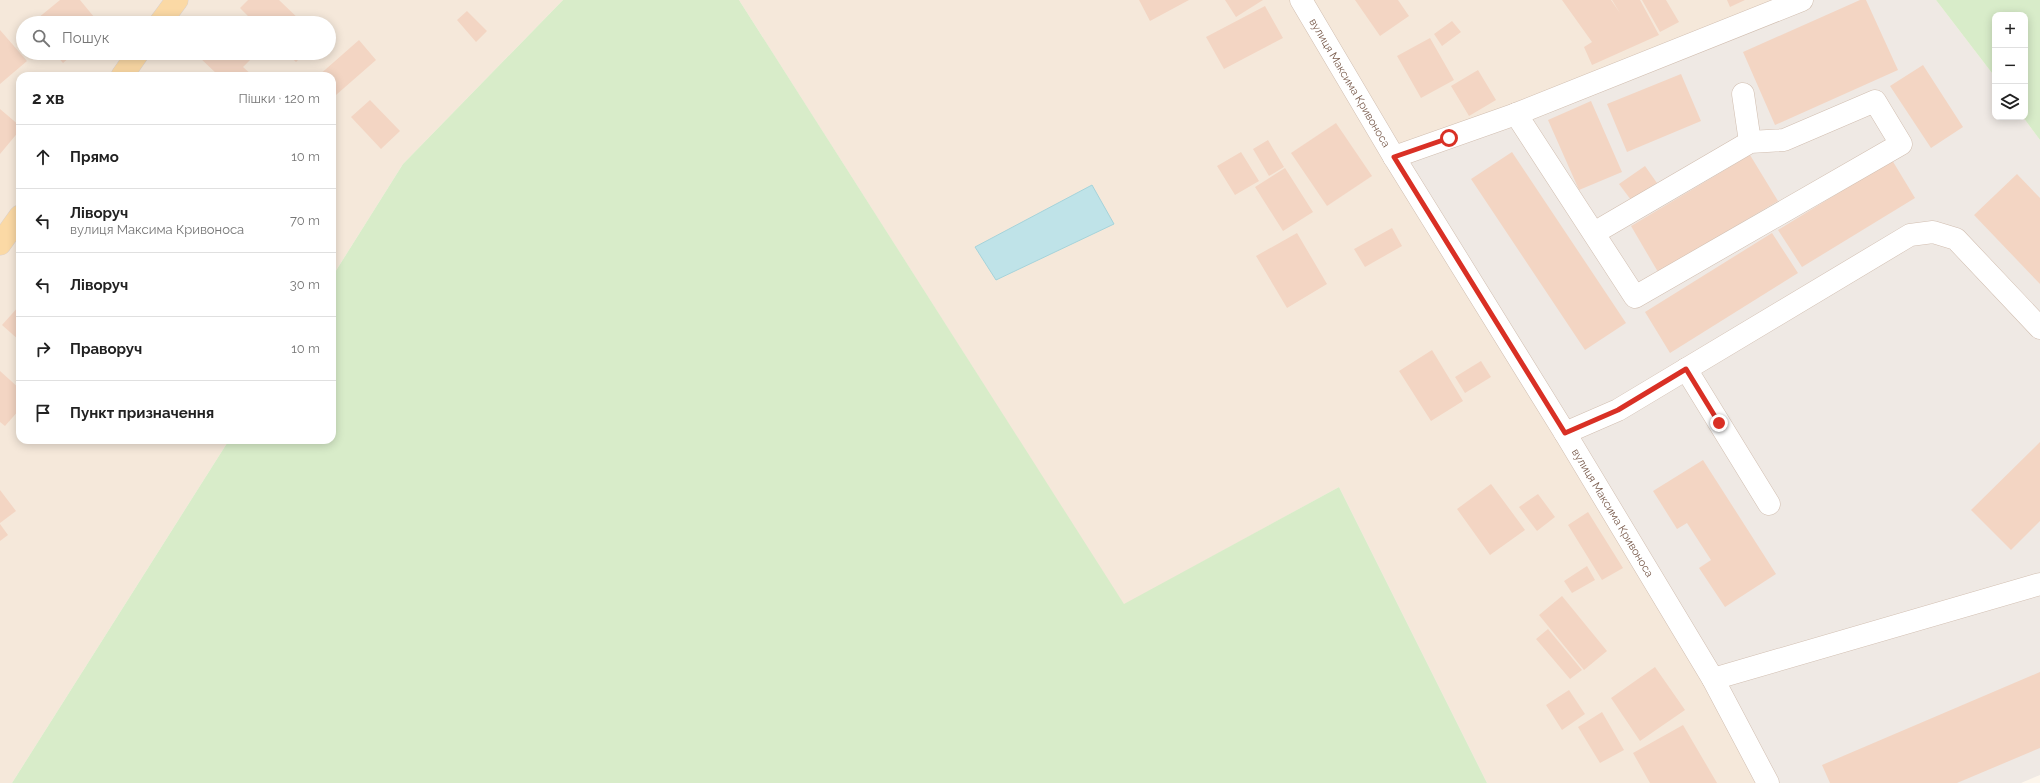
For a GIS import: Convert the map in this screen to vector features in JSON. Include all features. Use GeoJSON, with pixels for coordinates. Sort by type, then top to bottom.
{"type":"FeatureCollection","features":[{"type":"Feature","properties":{"kind":"main road"},"geometry":{"type":"LineString","coordinates":[[165,16],[177,0]]}},
{"type":"Feature","properties":{"kind":"main road"},"geometry":{"type":"LineString","coordinates":[[125,72],[133,60]]}},
{"type":"Feature","properties":{"kind":"main road"},"geometry":{"type":"LineString","coordinates":[[0,244],[16,222]]}},
{"type":"Feature","properties":{"kind":"street","name":"вулиця Максима Кривоноса"},"geometry":{"type":"LineString","coordinates":[[1301,0],[1394,157],[1565,433],[1712,679],[1768,783]]}},
{"type":"Feature","properties":{"kind":"street"},"geometry":{"type":"LineString","coordinates":[[1394,157],[1516,114],[1802,0]]}},
{"type":"Feature","properties":{"kind":"street"},"geometry":{"type":"LineString","coordinates":[[1743,94],[1750,142]]}},
{"type":"Feature","properties":{"kind":"street"},"geometry":{"type":"LineString","coordinates":[[1516,114],[1635,297],[1901,144],[1874,101],[1784,140],[1750,142],[1594,233]]}},
{"type":"Feature","properties":{"kind":"street"},"geometry":{"type":"LineString","coordinates":[[1565,433],[1618,410],[1910,235],[1933,232],[1956,239],[2040,328]]}},
{"type":"Feature","properties":{"kind":"street"},"geometry":{"type":"LineString","coordinates":[[1686,369],[1769,504]]}},
{"type":"Feature","properties":{"kind":"street"},"geometry":{"type":"LineString","coordinates":[[1712,679],[2040,584]]}},
{"type":"Feature","properties":{"kind":"shaded area"},"geometry":{"type":"Polygon","coordinates":[[[0,0],[563,0],[403,164],[336,271],[336,72],[16,72],[16,444],[226,444],[12,783],[0,783],[0,0]]]}},
{"type":"Feature","properties":{"kind":"shaded area"},"geometry":{"type":"Polygon","coordinates":[[[739,0],[1797,0],[1706,678],[1762,783],[1487,783],[1339,487],[1124,605],[739,0]]]}},
{"type":"Feature","properties":{"kind":"shaded area"},"geometry":{"type":"Polygon","coordinates":[[[1797,0],[1936,0],[1992,73],[1992,120],[2025,120],[2040,140],[2040,775],[2021,783],[1762,783],[1706,678],[1384,155],[1797,0]]]}},
{"type":"Feature","properties":{"kind":"green space"},"geometry":{"type":"Polygon","coordinates":[[[563,0],[739,0],[1124,604],[1339,487],[1487,783],[12,783],[226,444],[336,444],[336,271],[403,164],[563,0]]]}},
{"type":"Feature","properties":{"kind":"green space"},"geometry":{"type":"Polygon","coordinates":[[[1936,0],[2040,0],[2040,140],[2025,120],[2028,120],[2028,12],[1992,12],[1992,73],[1936,0]]]}},
{"type":"Feature","properties":{"kind":"water"},"geometry":{"type":"Polygon","coordinates":[[[1092,185],[1114,224],[996,280],[975,247],[1092,185]]]}},
{"type":"Feature","properties":{"kind":"building"},"geometry":{"type":"Polygon","coordinates":[[[60,0],[80,0],[93,16],[41,16],[60,0]]]}},
{"type":"Feature","properties":{"kind":"building"},"geometry":{"type":"Polygon","coordinates":[[[248,0],[279,0],[296,16],[248,16],[240,8],[248,0]]]}},
{"type":"Feature","properties":{"kind":"building"},"geometry":{"type":"Polygon","coordinates":[[[1139,0],[1189,0],[1150,21],[1139,0]]]}},
{"type":"Feature","properties":{"kind":"building"},"geometry":{"type":"Polygon","coordinates":[[[1225,0],[1263,0],[1236,17],[1225,0]]]}},
{"type":"Feature","properties":{"kind":"building"},"geometry":{"type":"Polygon","coordinates":[[[1355,0],[1398,0],[1409,16],[1380,36],[1355,0]]]}},
{"type":"Feature","properties":{"kind":"building"},"geometry":{"type":"Polygon","coordinates":[[[1562,0],[1611,0],[1620,13],[1612,0],[1640,0],[1659,35],[1592,65],[1584,47],[1592,42],[1562,0]]]}},
{"type":"Feature","properties":{"kind":"building"},"geometry":{"type":"Polygon","coordinates":[[[1642,0],[1666,0],[1679,22],[1660,32],[1642,0]]]}},
{"type":"Feature","properties":{"kind":"building"},"geometry":{"type":"Polygon","coordinates":[[[1727,0],[1745,0],[1730,7],[1727,0]]]}},
{"type":"Feature","properties":{"kind":"building"},"geometry":{"type":"Polygon","coordinates":[[[1860,0],[1866,0],[1898,70],[1775,125],[1743,52],[1860,0]]]}},
{"type":"Feature","properties":{"kind":"building"},"geometry":{"type":"Polygon","coordinates":[[[1265,6],[1283,38],[1224,69],[1206,37],[1265,6]]]}},
{"type":"Feature","properties":{"kind":"building"},"geometry":{"type":"Polygon","coordinates":[[[467,11],[487,31],[476,42],[457,20],[467,11]]]}},
{"type":"Feature","properties":{"kind":"building"},"geometry":{"type":"Polygon","coordinates":[[[1452,21],[1461,32],[1442,46],[1434,34],[1452,21]]]}},
{"type":"Feature","properties":{"kind":"building"},"geometry":{"type":"Polygon","coordinates":[[[0,30],[16,48],[16,60],[27,61],[0,84],[0,30]]]}},
{"type":"Feature","properties":{"kind":"building"},"geometry":{"type":"Polygon","coordinates":[[[1430,38],[1454,80],[1421,98],[1397,56],[1430,38]]]}},
{"type":"Feature","properties":{"kind":"building"},"geometry":{"type":"Polygon","coordinates":[[[359,40],[376,60],[336,95],[336,72],[323,72],[359,40]]]}},
{"type":"Feature","properties":{"kind":"building"},"geometry":{"type":"Polygon","coordinates":[[[202,60],[250,60],[243,67],[249,72],[215,72],[202,60]]]}},
{"type":"Feature","properties":{"kind":"building"},"geometry":{"type":"Polygon","coordinates":[[[1923,65],[1963,127],[1931,148],[1890,86],[1923,65]]]}},
{"type":"Feature","properties":{"kind":"building"},"geometry":{"type":"Polygon","coordinates":[[[1478,70],[1496,100],[1469,116],[1451,86],[1478,70]]]}},
{"type":"Feature","properties":{"kind":"building"},"geometry":{"type":"Polygon","coordinates":[[[1681,74],[1701,121],[1627,152],[1607,104],[1681,74]]]}},
{"type":"Feature","properties":{"kind":"building"},"geometry":{"type":"Polygon","coordinates":[[[370,100],[400,131],[381,149],[351,117],[370,100]]]}},
{"type":"Feature","properties":{"kind":"building"},"geometry":{"type":"Polygon","coordinates":[[[1591,101],[1622,172],[1579,190],[1548,120],[1591,101]]]}},
{"type":"Feature","properties":{"kind":"building"},"geometry":{"type":"Polygon","coordinates":[[[0,109],[16,123],[16,135],[0,154],[0,109]]]}},
{"type":"Feature","properties":{"kind":"building"},"geometry":{"type":"Polygon","coordinates":[[[1336,123],[1372,176],[1327,206],[1291,153],[1336,123]]]}},
{"type":"Feature","properties":{"kind":"building"},"geometry":{"type":"Polygon","coordinates":[[[1268,140],[1284,167],[1269,176],[1253,149],[1268,140]]]}},
{"type":"Feature","properties":{"kind":"building"},"geometry":{"type":"Polygon","coordinates":[[[1241,152],[1259,181],[1235,195],[1217,166],[1241,152]]]}},
{"type":"Feature","properties":{"kind":"building"},"geometry":{"type":"Polygon","coordinates":[[[1512,152],[1626,323],[1585,350],[1471,179],[1512,152]]]}},
{"type":"Feature","properties":{"kind":"building"},"geometry":{"type":"Polygon","coordinates":[[[1750,155],[1778,201],[1658,272],[1631,226],[1750,155]]]}},
{"type":"Feature","properties":{"kind":"building"},"geometry":{"type":"Polygon","coordinates":[[[1892,160],[1915,198],[1802,267],[1778,230],[1892,160]]]}},
{"type":"Feature","properties":{"kind":"building"},"geometry":{"type":"Polygon","coordinates":[[[1645,166],[1657,183],[1631,200],[1619,184],[1645,166]]]}},
{"type":"Feature","properties":{"kind":"building"},"geometry":{"type":"Polygon","coordinates":[[[1285,168],[1313,212],[1283,231],[1255,187],[1285,168]]]}},
{"type":"Feature","properties":{"kind":"building"},"geometry":{"type":"Polygon","coordinates":[[[2017,174],[2040,198],[2040,284],[1974,215],[2017,174]]]}},
{"type":"Feature","properties":{"kind":"building"},"geometry":{"type":"Polygon","coordinates":[[[1392,228],[1402,246],[1365,267],[1354,249],[1392,228]]]}},
{"type":"Feature","properties":{"kind":"building"},"geometry":{"type":"Polygon","coordinates":[[[1297,233],[1327,284],[1287,308],[1256,256],[1297,233]]]}},
{"type":"Feature","properties":{"kind":"building"},"geometry":{"type":"Polygon","coordinates":[[[1772,233],[1798,273],[1670,353],[1645,312],[1772,233]]]}},
{"type":"Feature","properties":{"kind":"building"},"geometry":{"type":"Polygon","coordinates":[[[16,309],[16,337],[2,325],[16,309]]]}},
{"type":"Feature","properties":{"kind":"building"},"geometry":{"type":"Polygon","coordinates":[[[1432,350],[1463,401],[1431,421],[1399,371],[1432,350]]]}},
{"type":"Feature","properties":{"kind":"building"},"geometry":{"type":"Polygon","coordinates":[[[1481,361],[1491,377],[1465,393],[1455,377],[1481,361]]]}},
{"type":"Feature","properties":{"kind":"building"},"geometry":{"type":"Polygon","coordinates":[[[0,371],[16,385],[16,414],[5,426],[0,422],[0,371]]]}},
{"type":"Feature","properties":{"kind":"building"},"geometry":{"type":"Polygon","coordinates":[[[2040,442],[2040,521],[2011,550],[1971,510],[2040,442]]]}},
{"type":"Feature","properties":{"kind":"building"},"geometry":{"type":"Polygon","coordinates":[[[1703,460],[1776,574],[1725,607],[1699,568],[1711,560],[1687,523],[1677,529],[1653,491],[1703,460]]]}},
{"type":"Feature","properties":{"kind":"building"},"geometry":{"type":"Polygon","coordinates":[[[1491,484],[1525,530],[1490,555],[1457,509],[1491,484]]]}},
{"type":"Feature","properties":{"kind":"building"},"geometry":{"type":"Polygon","coordinates":[[[0,490],[16,511],[0,523],[0,490]]]}},
{"type":"Feature","properties":{"kind":"building"},"geometry":{"type":"Polygon","coordinates":[[[1538,494],[1555,517],[1537,531],[1519,507],[1538,494]]]}},
{"type":"Feature","properties":{"kind":"building"},"geometry":{"type":"Polygon","coordinates":[[[1588,512],[1623,568],[1602,580],[1568,525],[1588,512]]]}},
{"type":"Feature","properties":{"kind":"building"},"geometry":{"type":"Polygon","coordinates":[[[0,524],[8,535],[0,541],[0,524]]]}},
{"type":"Feature","properties":{"kind":"building"},"geometry":{"type":"Polygon","coordinates":[[[1587,566],[1595,580],[1572,593],[1564,581],[1587,566]]]}},
{"type":"Feature","properties":{"kind":"building"},"geometry":{"type":"Polygon","coordinates":[[[1562,596],[1607,651],[1584,670],[1539,615],[1562,596]]]}},
{"type":"Feature","properties":{"kind":"building"},"geometry":{"type":"Polygon","coordinates":[[[1548,629],[1582,670],[1570,679],[1536,639],[1548,629]]]}},
{"type":"Feature","properties":{"kind":"building"},"geometry":{"type":"Polygon","coordinates":[[[1655,667],[1685,710],[1640,741],[1611,698],[1655,667]]]}},
{"type":"Feature","properties":{"kind":"building"},"geometry":{"type":"Polygon","coordinates":[[[2040,672],[2040,748],[1957,783],[1830,783],[1822,765],[2040,672]]]}},
{"type":"Feature","properties":{"kind":"building"},"geometry":{"type":"Polygon","coordinates":[[[1569,690],[1585,714],[1562,730],[1546,705],[1569,690]]]}},
{"type":"Feature","properties":{"kind":"building"},"geometry":{"type":"Polygon","coordinates":[[[1602,712],[1624,750],[1600,763],[1578,727],[1602,712]]]}},
{"type":"Feature","properties":{"kind":"building"},"geometry":{"type":"Polygon","coordinates":[[[1683,725],[1717,783],[1650,783],[1633,753],[1683,725]]]}},
{"type":"Feature","properties":{"kind":"route"},"geometry":{"type":"LineString","coordinates":[[1449,138],[1394,157],[1565,433],[1618,410],[1686,369],[1719,423]]}}]}
